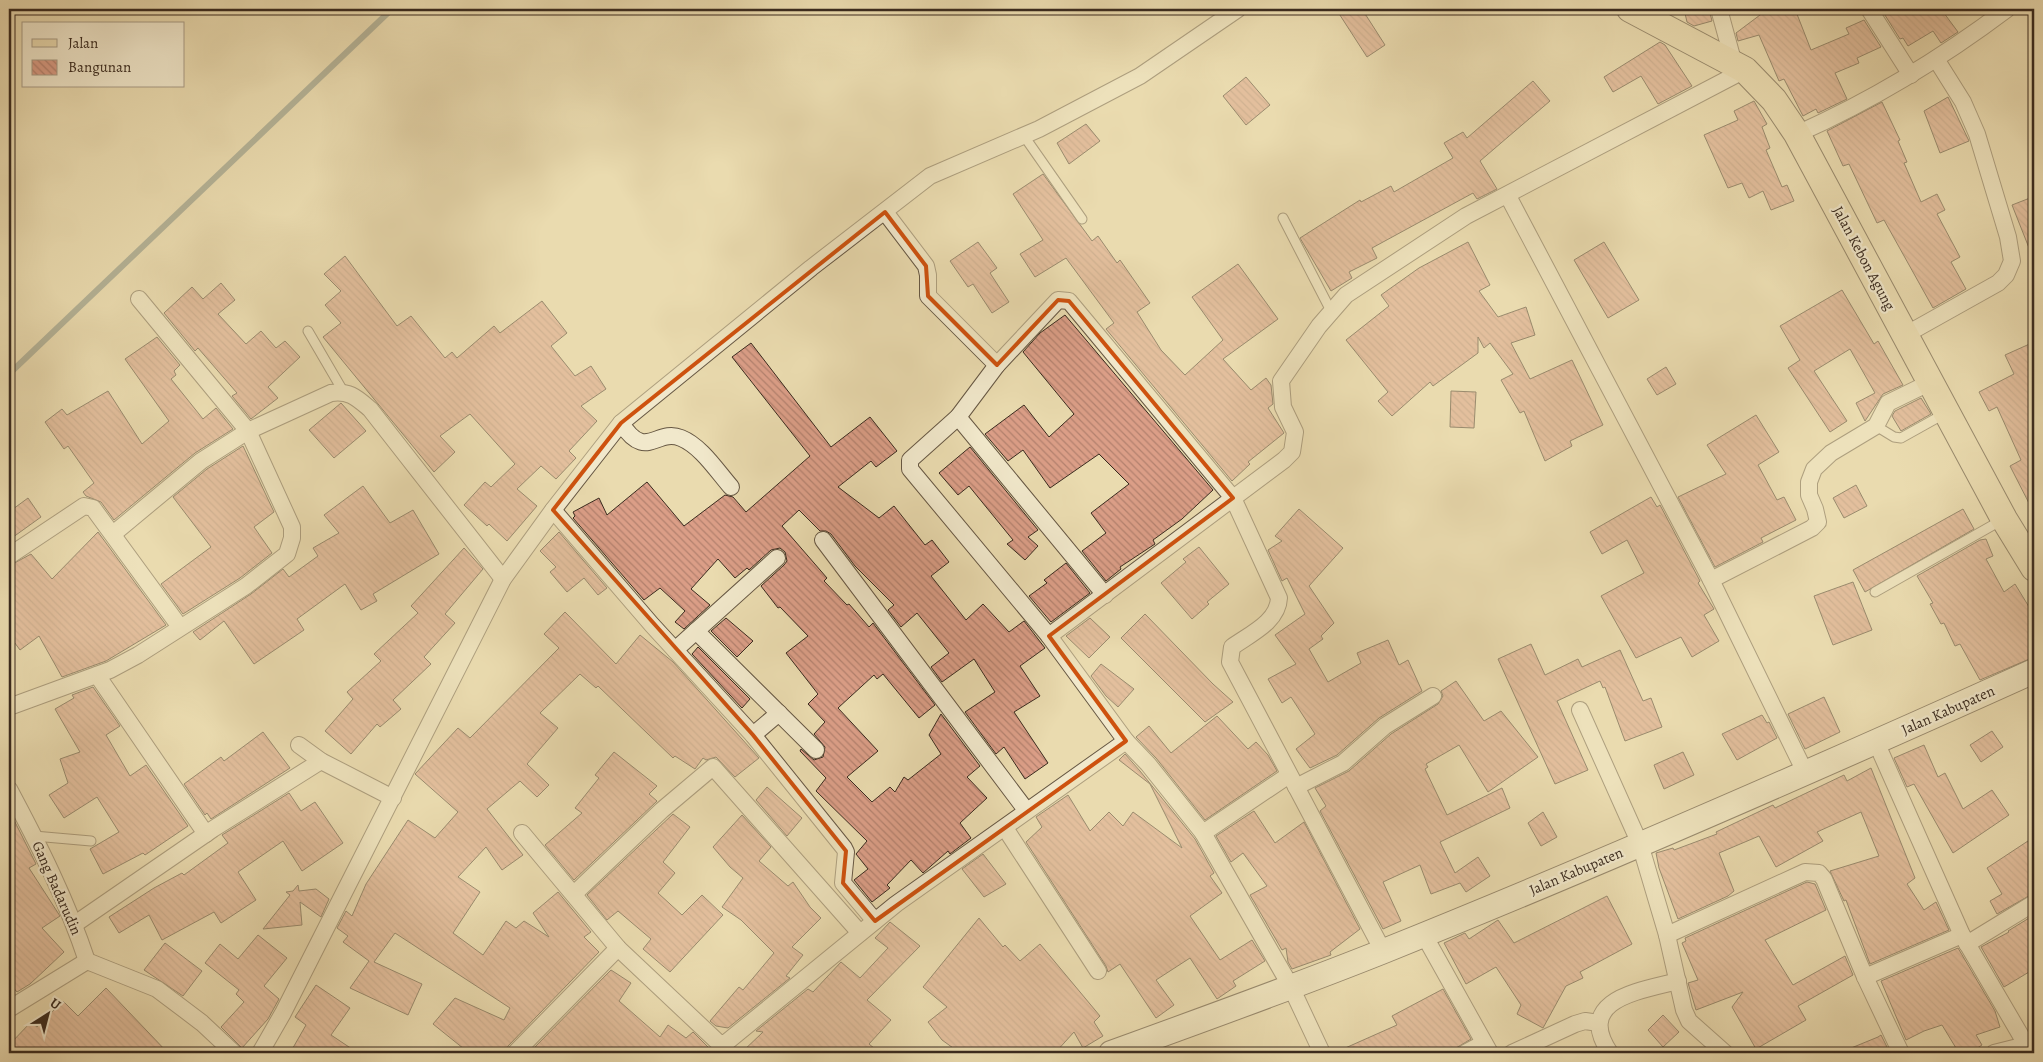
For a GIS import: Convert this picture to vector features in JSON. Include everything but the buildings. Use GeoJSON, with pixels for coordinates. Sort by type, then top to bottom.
{"type":"FeatureCollection","features":[{"type":"Feature","properties":{"kind":"main road","name":"Jalan Kebon Agung"},"geometry":{"type":"LineString","coordinates":[[1630,9],[1740,67],[1774,100],[1796,134],[2004,518],[2034,568]]}},
{"type":"Feature","properties":{"kind":"main road","name":"Jalan Kabupaten"},"geometry":{"type":"LineString","coordinates":[[1111,1053],[1292,987],[1383,951],[1640,844],[2034,671]]}},
{"type":"Feature","properties":{"kind":"street"},"geometry":{"type":"LineString","coordinates":[[260,1053],[283,1013],[503,579],[621,422],[811,268],[930,176],[1024,136],[1140,76],[1238,9]]}},
{"type":"Feature","properties":{"kind":"street"},"geometry":{"type":"LineString","coordinates":[[1049,636],[1284,460],[1292,452],[1295,432],[1284,407],[1281,381],[1331,311],[1346,295],[1466,216],[1508,196],[1740,67],[1718,9]]}},
{"type":"Feature","properties":{"kind":"street"},"geometry":{"type":"LineString","coordinates":[[1870,9],[1910,75]]}},
{"type":"Feature","properties":{"kind":"street"},"geometry":{"type":"LineString","coordinates":[[1796,134],[1910,75],[2007,9]]}},
{"type":"Feature","properties":{"kind":"street"},"geometry":{"type":"LineString","coordinates":[[1905,335],[1998,283],[2006,275],[2012,261],[2008,237],[1977,134],[1963,102],[1936,59]]}},
{"type":"Feature","properties":{"kind":"street"},"geometry":{"type":"LineString","coordinates":[[1508,196],[1711,580],[1805,772]]}},
{"type":"Feature","properties":{"kind":"street"},"geometry":{"type":"LineString","coordinates":[[885,212],[926,266],[928,296],[997,365]]}},
{"type":"Feature","properties":{"kind":"street"},"geometry":{"type":"LineString","coordinates":[[9,707],[97,675],[138,655],[246,586],[286,554],[289,547],[292,527],[248,431],[139,299]]}},
{"type":"Feature","properties":{"kind":"street"},"geometry":{"type":"LineString","coordinates":[[1322,1053],[1292,987],[1203,833],[1126,741],[1049,636],[910,470],[910,460],[958,417],[997,365],[1058,300],[1069,301],[1233,498],[1278,598],[1278,606],[1271,618],[1232,647],[1230,662],[1383,951]]}},
{"type":"Feature","properties":{"kind":"street"},"geometry":{"type":"LineString","coordinates":[[1711,580],[1812,528],[1818,522],[1809,495],[1809,482],[1814,469],[1831,453],[1876,426],[1888,403],[1931,382]]}},
{"type":"Feature","properties":{"kind":"street"},"geometry":{"type":"LineString","coordinates":[[113,534],[201,461],[248,431],[331,393],[344,391],[370,408],[503,579]]}},
{"type":"Feature","properties":{"kind":"street"},"geometry":{"type":"LineString","coordinates":[[958,417],[1105,595]]}},
{"type":"Feature","properties":{"kind":"street"},"geometry":{"type":"LineString","coordinates":[[621,422],[630,437],[638,441],[646,442],[673,437],[689,442],[731,487]]}},
{"type":"Feature","properties":{"kind":"street"},"geometry":{"type":"LineString","coordinates":[[9,556],[84,506],[96,510],[180,627]]}},
{"type":"Feature","properties":{"kind":"street"},"geometry":{"type":"LineString","coordinates":[[553,510],[675,650],[753,735],[844,848],[846,852],[843,883],[875,921]]}},
{"type":"Feature","properties":{"kind":"street"},"geometry":{"type":"LineString","coordinates":[[823,540],[1026,810]]}},
{"type":"Feature","properties":{"kind":"street"},"geometry":{"type":"LineString","coordinates":[[675,650],[777,558]]}},
{"type":"Feature","properties":{"kind":"street"},"geometry":{"type":"LineString","coordinates":[[696,631],[816,750]]}},
{"type":"Feature","properties":{"kind":"street"},"geometry":{"type":"LineString","coordinates":[[97,675],[206,834]]}},
{"type":"Feature","properties":{"kind":"street"},"geometry":{"type":"LineString","coordinates":[[1203,833],[1292,781],[1343,763],[1385,726],[1433,696]]}},
{"type":"Feature","properties":{"kind":"street"},"geometry":{"type":"LineString","coordinates":[[1580,710],[1640,844],[1667,935],[1684,1010],[1689,1021],[1725,1053]]}},
{"type":"Feature","properties":{"kind":"street"},"geometry":{"type":"LineString","coordinates":[[753,735],[779,714]]}},
{"type":"Feature","properties":{"kind":"street"},"geometry":{"type":"LineString","coordinates":[[522,833],[618,948],[726,1050],[896,904],[1005,828],[1026,810],[1126,741]]}},
{"type":"Feature","properties":{"kind":"street"},"geometry":{"type":"LineString","coordinates":[[1876,742],[1965,939],[2030,1046],[1994,1053]]}},
{"type":"Feature","properties":{"kind":"street"},"geometry":{"type":"LineString","coordinates":[[299,745],[321,761],[393,798]]}},
{"type":"Feature","properties":{"kind":"street"},"geometry":{"type":"LineString","coordinates":[[74,924],[206,834],[321,761]]}},
{"type":"Feature","properties":{"kind":"street"},"geometry":{"type":"LineString","coordinates":[[574,894],[662,810],[712,767],[860,933]]}},
{"type":"Feature","properties":{"kind":"street","name":"Gang Badarudin"},"geometry":{"type":"LineString","coordinates":[[9,789],[34,836],[74,924],[87,961]]}},
{"type":"Feature","properties":{"kind":"street"},"geometry":{"type":"LineString","coordinates":[[1005,828],[1098,972]]}},
{"type":"Feature","properties":{"kind":"street"},"geometry":{"type":"LineString","coordinates":[[1667,935],[1805,872],[1814,872],[1824,879],[1865,977],[1901,1053]]}},
{"type":"Feature","properties":{"kind":"street"},"geometry":{"type":"LineString","coordinates":[[1865,977],[1965,939],[2034,903]]}},
{"type":"Feature","properties":{"kind":"street"},"geometry":{"type":"LineString","coordinates":[[1424,934],[1487,1048],[1465,1053]]}},
{"type":"Feature","properties":{"kind":"street"},"geometry":{"type":"LineString","coordinates":[[515,1053],[618,948]]}},
{"type":"Feature","properties":{"kind":"street"},"geometry":{"type":"LineString","coordinates":[[9,1009],[87,961],[158,989],[202,1023],[234,1053]]}},
{"type":"Feature","properties":{"kind":"street"},"geometry":{"type":"LineString","coordinates":[[1610,1053],[1600,1038],[1599,1023],[1605,1008],[1619,997],[1678,981]]}},
{"type":"Feature","properties":{"kind":"street"},"geometry":{"type":"LineString","coordinates":[[1512,1053],[1575,1024],[1585,1021],[1599,1023]]}},
{"type":"Feature","properties":{"kind":"lane"},"geometry":{"type":"LineString","coordinates":[[1024,136],[1082,219]]}},
{"type":"Feature","properties":{"kind":"lane"},"geometry":{"type":"LineString","coordinates":[[1283,218],[1331,311]]}},
{"type":"Feature","properties":{"kind":"lane"},"geometry":{"type":"LineString","coordinates":[[308,331],[344,391]]}},
{"type":"Feature","properties":{"kind":"lane"},"geometry":{"type":"LineString","coordinates":[[1876,426],[1894,437],[1901,438],[1947,412]]}},
{"type":"Feature","properties":{"kind":"lane"},"geometry":{"type":"LineString","coordinates":[[1875,592],[2004,518]]}},
{"type":"Feature","properties":{"kind":"lane"},"geometry":{"type":"LineString","coordinates":[[34,836],[91,841]]}},
{"type":"Feature","properties":{"kind":"highlighted area"},"geometry":{"type":"Polygon","coordinates":[[[885,212],[926,266],[928,296],[997,365],[1058,300],[1069,301],[1233,498],[1049,636],[1126,741],[875,921],[843,883],[846,851],[753,735],[553,510],[621,423],[885,212]]]}},
{"type":"Feature","properties":{"kind":"waterway"},"geometry":{"type":"LineString","coordinates":[[9,374],[392,9]]}}]}
